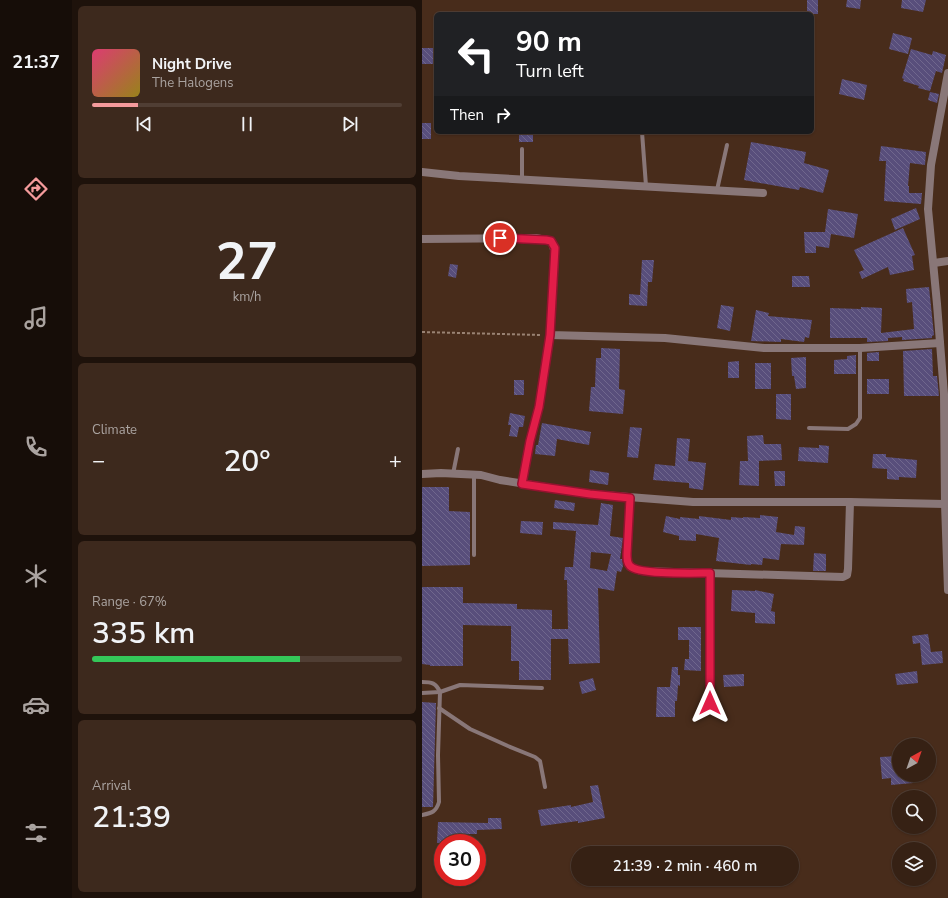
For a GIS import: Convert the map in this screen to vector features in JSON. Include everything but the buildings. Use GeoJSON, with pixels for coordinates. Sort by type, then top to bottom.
{"type":"FeatureCollection","features":[{"type":"Feature","properties":{"kind":"street"},"geometry":{"type":"LineString","coordinates":[[948,72],[931,165],[928,209],[946,394],[948,590]]}},
{"type":"Feature","properties":{"kind":"street"},"geometry":{"type":"LineString","coordinates":[[422,172],[459,176],[763,193]]}},
{"type":"Feature","properties":{"kind":"street"},"geometry":{"type":"LineString","coordinates":[[422,239],[536,238],[551,241],[555,248],[550,335],[539,407],[530,441],[522,484]]}},
{"type":"Feature","properties":{"kind":"street"},"geometry":{"type":"LineString","coordinates":[[934,263],[948,261]]}},
{"type":"Feature","properties":{"kind":"street"},"geometry":{"type":"LineString","coordinates":[[550,335],[665,338],[764,348],[860,348],[940,343]]}},
{"type":"Feature","properties":{"kind":"street"},"geometry":{"type":"LineString","coordinates":[[422,474],[441,473],[481,476],[522,484],[590,494],[694,502],[850,502],[946,498]]}},
{"type":"Feature","properties":{"kind":"street"},"geometry":{"type":"LineString","coordinates":[[630,498],[627,562],[630,566],[641,571],[845,576],[848,569],[850,502]]}},
{"type":"Feature","properties":{"kind":"street"},"geometry":{"type":"LineString","coordinates":[[710,573],[710,703]]}},
{"type":"Feature","properties":{"kind":"lane"},"geometry":{"type":"LineString","coordinates":[[642,134],[646,186]]}},
{"type":"Feature","properties":{"kind":"lane"},"geometry":{"type":"LineString","coordinates":[[717,190],[727,145]]}},
{"type":"Feature","properties":{"kind":"lane"},"geometry":{"type":"LineString","coordinates":[[522,149],[522,179]]}},
{"type":"Feature","properties":{"kind":"lane"},"geometry":{"type":"LineString","coordinates":[[809,428],[848,429],[856,424],[860,418],[860,348]]}},
{"type":"Feature","properties":{"kind":"lane"},"geometry":{"type":"LineString","coordinates":[[453,474],[458,448]]}},
{"type":"Feature","properties":{"kind":"lane"},"geometry":{"type":"LineString","coordinates":[[474,476],[474,555]]}},
{"type":"Feature","properties":{"kind":"lane"},"geometry":{"type":"LineString","coordinates":[[422,682],[435,683],[440,692],[438,754],[439,802],[437,810],[432,813],[422,815]]}},
{"type":"Feature","properties":{"kind":"lane"},"geometry":{"type":"LineString","coordinates":[[422,693],[440,692],[460,685],[542,688]]}},
{"type":"Feature","properties":{"kind":"lane"},"geometry":{"type":"LineString","coordinates":[[439,708],[470,729],[535,757],[540,762],[545,787]]}},
{"type":"Feature","properties":{"kind":"path"},"geometry":{"type":"LineString","coordinates":[[422,332],[550,335]]}},
{"type":"Feature","properties":{"kind":"route"},"geometry":{"type":"LineString","coordinates":[[500,238],[536,238],[551,241],[555,248],[550,335],[539,407],[530,441],[522,484],[630,498],[627,562],[630,566],[641,571],[710,573],[710,703]]}}]}
